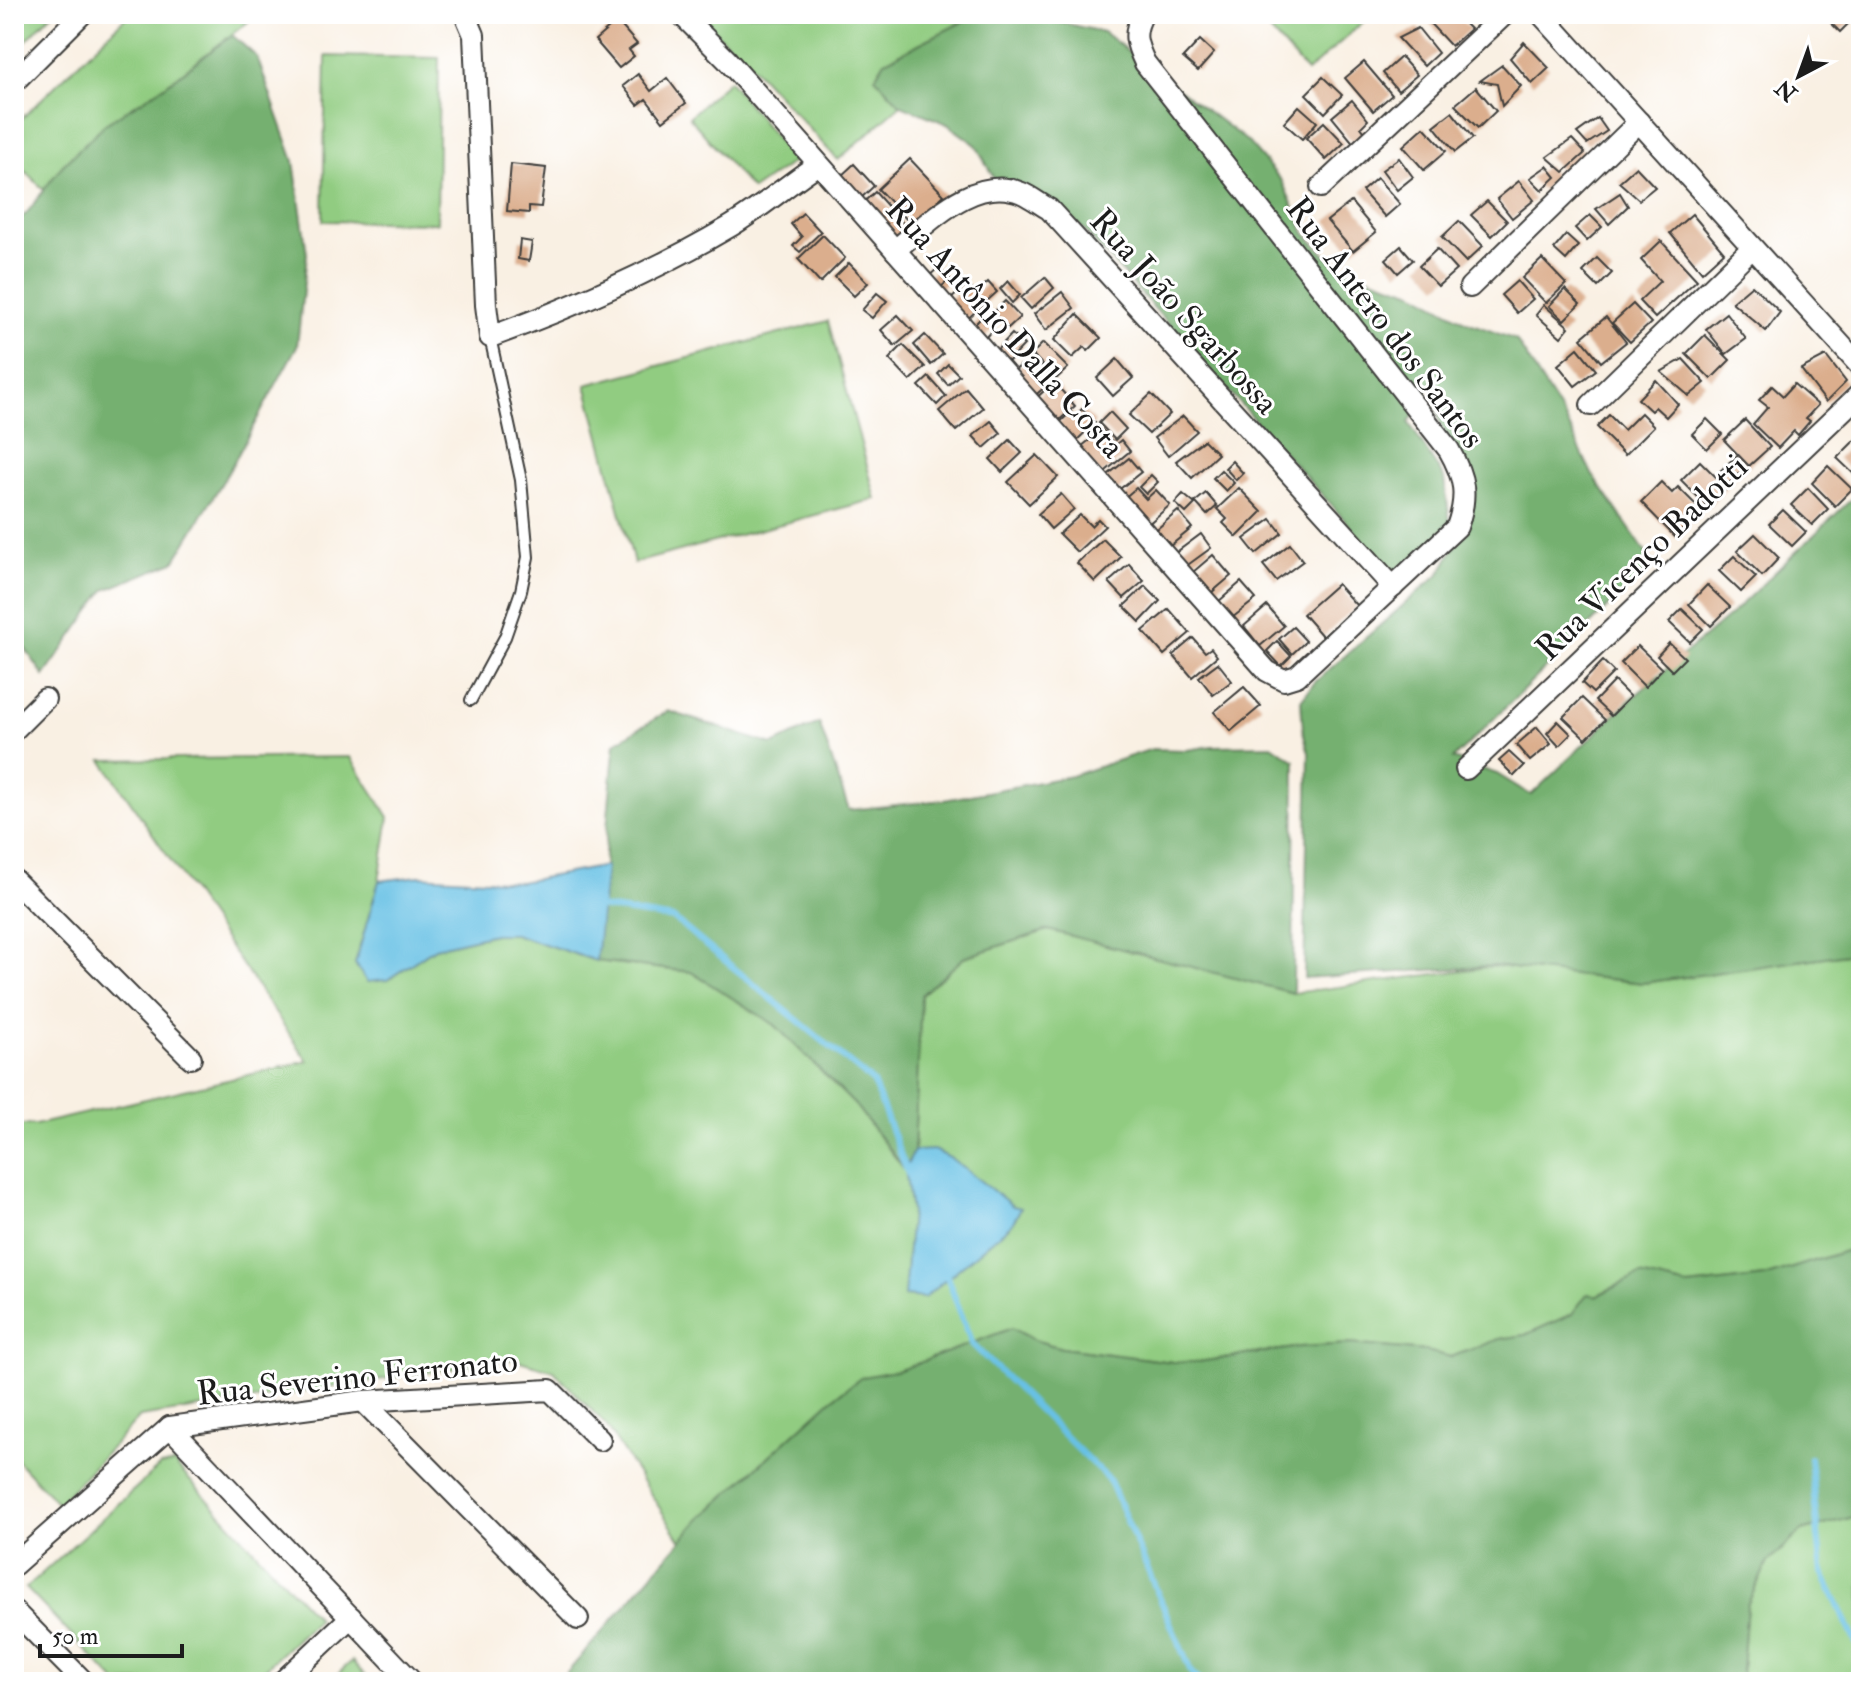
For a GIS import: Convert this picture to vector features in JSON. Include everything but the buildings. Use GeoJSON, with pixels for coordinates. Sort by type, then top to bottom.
{"type":"FeatureCollection","features":[{"type":"Feature","properties":{"kind":"street"},"geometry":{"type":"LineString","coordinates":[[14,82],[82,14]]}},
{"type":"Feature","properties":{"kind":"street"},"geometry":{"type":"LineString","coordinates":[[465,14],[474,35],[490,337],[527,325],[666,261],[734,225],[817,165]]}},
{"type":"Feature","properties":{"kind":"street","name":"Rua Antônio Dalla Costa"},"geometry":{"type":"LineString","coordinates":[[681,14],[727,60],[1267,671],[1284,680]]}},
{"type":"Feature","properties":{"kind":"street","name":"Rua Antero dos Santos"},"geometry":{"type":"LineString","coordinates":[[1143,14],[1134,30],[1145,63],[1449,450],[1460,469],[1464,508],[1457,527],[1297,676],[1284,680]]}},
{"type":"Feature","properties":{"kind":"street"},"geometry":{"type":"LineString","coordinates":[[1321,187],[1505,14]]}},
{"type":"Feature","properties":{"kind":"street"},"geometry":{"type":"LineString","coordinates":[[1541,14],[1861,367]]}},
{"type":"Feature","properties":{"kind":"street"},"geometry":{"type":"LineString","coordinates":[[1470,287],[1639,122]]}},
{"type":"Feature","properties":{"kind":"street","name":"Rua João Sgarbossa"},"geometry":{"type":"LineString","coordinates":[[895,250],[970,194],[996,189],[1019,192],[1049,209],[1393,587]]}},
{"type":"Feature","properties":{"kind":"street"},"geometry":{"type":"LineString","coordinates":[[1591,405],[1752,248]]}},
{"type":"Feature","properties":{"kind":"street","name":"Rua Vicenço Badotti"},"geometry":{"type":"LineString","coordinates":[[1466,769],[1861,393]]}},
{"type":"Feature","properties":{"kind":"street"},"geometry":{"type":"LineString","coordinates":[[14,730],[45,699]]}},
{"type":"Feature","properties":{"kind":"street"},"geometry":{"type":"LineString","coordinates":[[14,880],[191,1058]]}},
{"type":"Feature","properties":{"kind":"street","name":"Rua Severino Ferronato"},"geometry":{"type":"LineString","coordinates":[[170,1427],[363,1401],[550,1390],[600,1440]]}},
{"type":"Feature","properties":{"kind":"street"},"geometry":{"type":"LineString","coordinates":[[363,1401],[578,1619]]}},
{"type":"Feature","properties":{"kind":"street"},"geometry":{"type":"LineString","coordinates":[[14,1565],[170,1427],[412,1682]]}},
{"type":"Feature","properties":{"kind":"street"},"geometry":{"type":"LineString","coordinates":[[14,1611],[84,1682]]}},
{"type":"Feature","properties":{"kind":"street"},"geometry":{"type":"LineString","coordinates":[[282,1682],[351,1617]]}},
{"type":"Feature","properties":{"kind":"lane"},"geometry":{"type":"LineString","coordinates":[[471,700],[505,637],[521,591],[528,557],[521,480],[490,337]]}},
{"type":"Feature","properties":{"kind":"green space"},"geometry":{"type":"Polygon","coordinates":[[[14,14],[52,14],[14,53],[14,14]]]}},
{"type":"Feature","properties":{"kind":"green space"},"geometry":{"type":"Polygon","coordinates":[[[129,14],[239,14],[248,22],[166,85],[104,125],[62,166],[44,190],[14,160],[14,126],[129,14]]]}},
{"type":"Feature","properties":{"kind":"green space"},"geometry":{"type":"Polygon","coordinates":[[[695,14],[978,14],[885,61],[875,77],[901,105],[838,160],[744,58],[695,14]]]}},
{"type":"Feature","properties":{"kind":"green space"},"geometry":{"type":"Polygon","coordinates":[[[978,14],[1024,14],[1103,32],[1247,141],[1282,181],[1305,233],[1336,266],[1414,292],[1467,322],[1516,340],[1566,420],[1592,474],[1653,563],[1453,759],[1497,774],[1531,795],[1630,700],[1729,616],[1861,490],[1861,952],[1643,983],[1495,966],[1304,978],[1309,753],[1303,731],[1301,700],[1315,682],[1440,573],[1464,530],[1476,492],[1440,423],[1432,382],[1409,423],[1444,478],[1450,522],[1402,584],[1083,229],[1026,193],[998,186],[976,145],[947,124],[901,105],[875,77],[885,61],[978,14]]]}},
{"type":"Feature","properties":{"kind":"green space"},"geometry":{"type":"Polygon","coordinates":[[[1255,14],[1372,14],[1307,72],[1255,14]]]}},
{"type":"Feature","properties":{"kind":"green space"},"geometry":{"type":"Polygon","coordinates":[[[232,35],[257,57],[294,161],[307,254],[297,346],[229,471],[174,562],[105,590],[44,676],[14,632],[14,221],[26,214],[62,166],[104,125],[166,85],[232,35]]]}},
{"type":"Feature","properties":{"kind":"green space"},"geometry":{"type":"Polygon","coordinates":[[[326,56],[439,58],[437,223],[323,221],[326,56]]]}},
{"type":"Feature","properties":{"kind":"green space"},"geometry":{"type":"Polygon","coordinates":[[[729,80],[794,161],[752,190],[689,117],[729,80]]]}},
{"type":"Feature","properties":{"kind":"green space"},"geometry":{"type":"Polygon","coordinates":[[[828,321],[876,499],[634,563],[586,385],[828,321]]]}},
{"type":"Feature","properties":{"kind":"green space"},"geometry":{"type":"Polygon","coordinates":[[[668,711],[773,745],[819,723],[849,810],[944,800],[1071,776],[1152,749],[1272,745],[1295,761],[1293,993],[1048,930],[965,957],[921,995],[914,1151],[905,1169],[855,1105],[775,1025],[691,972],[596,961],[615,743],[668,711]]]}},
{"type":"Feature","properties":{"kind":"green space"},"geometry":{"type":"Polygon","coordinates":[[[350,757],[389,817],[379,881],[355,964],[387,980],[435,948],[494,934],[514,934],[596,961],[691,972],[775,1025],[855,1105],[904,1169],[914,1151],[921,995],[965,957],[1048,930],[1293,993],[1495,966],[1643,983],[1861,952],[1861,1246],[1764,1277],[1688,1286],[1640,1275],[1595,1296],[1587,1294],[1572,1314],[1525,1335],[1499,1339],[1451,1357],[1426,1351],[1350,1344],[1300,1347],[1198,1362],[1173,1362],[1062,1348],[1034,1340],[1012,1328],[900,1370],[862,1378],[832,1399],[699,1520],[681,1541],[606,1425],[554,1371],[513,1359],[140,1417],[58,1504],[14,1457],[14,1125],[35,1125],[308,1061],[102,760],[350,757]]]}},
{"type":"Feature","properties":{"kind":"green space"},"geometry":{"type":"Polygon","coordinates":[[[1861,1246],[1861,1515],[1802,1531],[1768,1562],[1747,1605],[1741,1682],[559,1682],[699,1520],[832,1399],[862,1377],[900,1370],[1012,1328],[1034,1340],[1062,1348],[1173,1362],[1198,1362],[1300,1347],[1350,1344],[1426,1351],[1451,1357],[1499,1339],[1525,1335],[1572,1314],[1587,1294],[1596,1296],[1640,1275],[1688,1286],[1764,1277],[1861,1246]]]}},
{"type":"Feature","properties":{"kind":"green space"},"geometry":{"type":"Polygon","coordinates":[[[174,1463],[318,1619],[251,1682],[116,1682],[26,1588],[160,1466],[174,1463]]]}},
{"type":"Feature","properties":{"kind":"green space"},"geometry":{"type":"Polygon","coordinates":[[[1861,1515],[1861,1682],[1741,1682],[1747,1605],[1768,1562],[1802,1531],[1861,1515]]]}},
{"type":"Feature","properties":{"kind":"green space"},"geometry":{"type":"Polygon","coordinates":[[[352,1661],[371,1682],[329,1682],[352,1661]]]}},
{"type":"Feature","properties":{"kind":"water"},"geometry":{"type":"Polygon","coordinates":[[[606,866],[596,961],[514,934],[494,934],[435,948],[387,980],[367,982],[355,964],[379,881],[419,876],[520,882],[606,866]]]}},
{"type":"Feature","properties":{"kind":"water"},"geometry":{"type":"Polygon","coordinates":[[[934,1150],[952,1159],[1013,1206],[1021,1208],[1012,1224],[924,1298],[904,1296],[911,1212],[905,1169],[914,1151],[934,1150]]]}},
{"type":"Feature","properties":{"kind":"waterway"},"geometry":{"type":"LineString","coordinates":[[593,906],[674,919],[873,1082],[908,1174]]}},
{"type":"Feature","properties":{"kind":"waterway"},"geometry":{"type":"LineString","coordinates":[[946,1274],[972,1344],[1110,1481],[1192,1674],[1202,1682]]}},
{"type":"Feature","properties":{"kind":"waterway"},"geometry":{"type":"LineString","coordinates":[[1810,1458],[1822,1572],[1860,1651],[1852,1682]]}}]}
